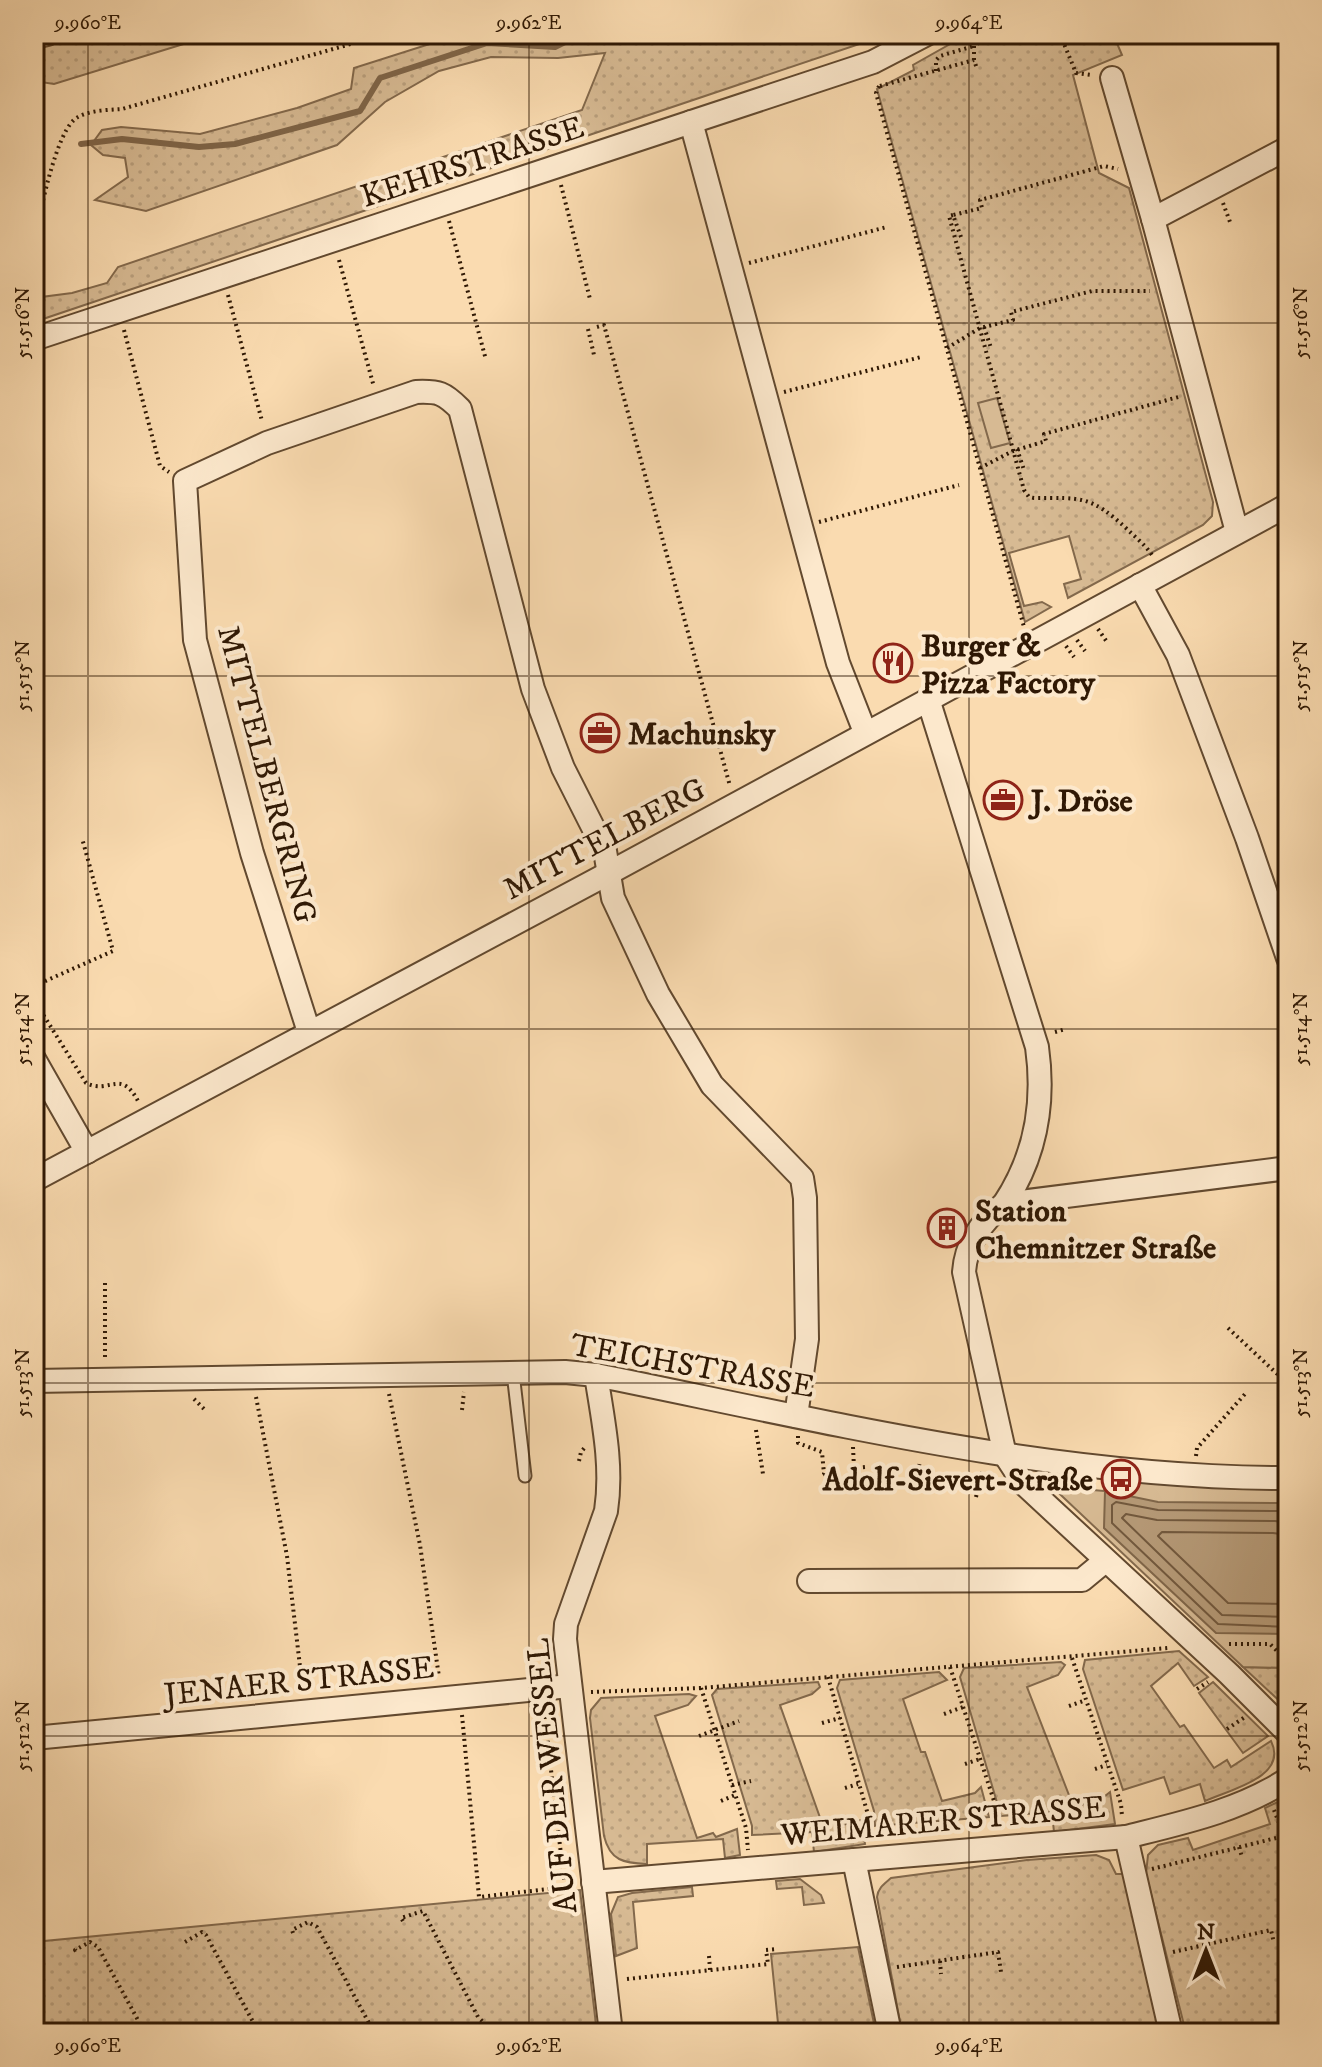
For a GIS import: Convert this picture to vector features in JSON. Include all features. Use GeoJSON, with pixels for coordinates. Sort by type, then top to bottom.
{"type":"FeatureCollection","features":[{"type":"Feature","properties":{"kind":"street"},"geometry":{"type":"LineString","coordinates":[[34,37],[47,34]]}},
{"type":"Feature","properties":{"kind":"street","name":"KEHRSTRASSE"},"geometry":{"type":"LineString","coordinates":[[34,339],[873,62],[927,34]]}},
{"type":"Feature","properties":{"kind":"street"},"geometry":{"type":"LineString","coordinates":[[1112,78],[1237,532]]}},
{"type":"Feature","properties":{"kind":"street"},"geometry":{"type":"LineString","coordinates":[[691,122],[838,663],[865,732]]}},
{"type":"Feature","properties":{"kind":"street"},"geometry":{"type":"LineString","coordinates":[[1153,219],[1288,148]]}},
{"type":"Feature","properties":{"kind":"street"},"geometry":{"type":"LineString","coordinates":[[185,481],[267,443],[416,392],[446,395],[460,409],[533,689],[563,768],[605,851],[613,898],[658,994],[712,1085],[802,1178],[807,1339],[796,1416]]}},
{"type":"Feature","properties":{"kind":"street","name":"MITTELBERGRING"},"geometry":{"type":"LineString","coordinates":[[185,481],[195,640],[252,853],[309,1032]]}},
{"type":"Feature","properties":{"kind":"street","name":"MITTELBERG"},"geometry":{"type":"LineString","coordinates":[[34,1180],[1288,505]]}},
{"type":"Feature","properties":{"kind":"street"},"geometry":{"type":"LineString","coordinates":[[1140,585],[1178,655],[1247,838],[1288,958]]}},
{"type":"Feature","properties":{"kind":"street"},"geometry":{"type":"LineString","coordinates":[[928,699],[1037,1047],[1041,1076],[1039,1116],[1030,1155],[1019,1182],[1004,1204],[991,1214],[977,1232],[966,1257],[964,1272],[1005,1455],[1024,1484],[1288,1733]]}},
{"type":"Feature","properties":{"kind":"street"},"geometry":{"type":"LineString","coordinates":[[34,1059],[87,1152]]}},
{"type":"Feature","properties":{"kind":"street"},"geometry":{"type":"LineString","coordinates":[[1004,1204],[1288,1168]]}},
{"type":"Feature","properties":{"kind":"street","name":"TEICHSTRASSE"},"geometry":{"type":"LineString","coordinates":[[34,1381],[565,1372],[596,1375],[1005,1455],[1193,1475],[1288,1478]]}},
{"type":"Feature","properties":{"kind":"street","name":"AUF DER WESSEL"},"geometry":{"type":"LineString","coordinates":[[596,1375],[608,1464],[608,1494],[606,1511],[566,1624],[565,1639],[611,2033]]}},
{"type":"Feature","properties":{"kind":"street"},"geometry":{"type":"LineString","coordinates":[[809,1581],[1082,1580],[1105,1561]]}},
{"type":"Feature","properties":{"kind":"street","name":"JENAER STRASSE"},"geometry":{"type":"LineString","coordinates":[[34,1738],[570,1686]]}},
{"type":"Feature","properties":{"kind":"street","name":"WEIMARER STRASSE"},"geometry":{"type":"LineString","coordinates":[[593,1882],[1126,1837],[1206,1817],[1268,1793],[1288,1779]]}},
{"type":"Feature","properties":{"kind":"street"},"geometry":{"type":"LineString","coordinates":[[1126,1837],[1171,2033]]}},
{"type":"Feature","properties":{"kind":"street"},"geometry":{"type":"LineString","coordinates":[[864,1859],[890,2033]]}},
{"type":"Feature","properties":{"kind":"lane"},"geometry":{"type":"LineString","coordinates":[[513,1373],[525,1476]]}},
{"type":"Feature","properties":{"kind":"path"},"geometry":{"type":"LineString","coordinates":[[34,241],[45,191],[66,128],[78,117],[96,111],[122,109],[386,34]]}},
{"type":"Feature","properties":{"kind":"path"},"geometry":{"type":"LineString","coordinates":[[936,71],[936,60],[940,56],[974,46],[992,34]]}},
{"type":"Feature","properties":{"kind":"path"},"geometry":{"type":"LineString","coordinates":[[1060,34],[1076,73],[1112,78]]}},
{"type":"Feature","properties":{"kind":"path"},"geometry":{"type":"LineString","coordinates":[[974,46],[977,69]]}},
{"type":"Feature","properties":{"kind":"path"},"geometry":{"type":"LineString","coordinates":[[909,78],[924,77],[974,60]]}},
{"type":"Feature","properties":{"kind":"path"},"geometry":{"type":"LineString","coordinates":[[879,86],[876,93],[1029,645]]}},
{"type":"Feature","properties":{"kind":"path"},"geometry":{"type":"LineString","coordinates":[[1140,173],[1104,166],[980,200],[982,208],[949,216],[1024,490],[1029,497],[1081,498],[1103,507],[1150,552],[1161,573]]}},
{"type":"Feature","properties":{"kind":"path"},"geometry":{"type":"LineString","coordinates":[[556,167],[590,299]]}},
{"type":"Feature","properties":{"kind":"path"},"geometry":{"type":"LineString","coordinates":[[444,204],[486,360]]}},
{"type":"Feature","properties":{"kind":"path"},"geometry":{"type":"LineString","coordinates":[[953,215],[961,237]]}},
{"type":"Feature","properties":{"kind":"path"},"geometry":{"type":"LineString","coordinates":[[731,267],[887,227]]}},
{"type":"Feature","properties":{"kind":"path"},"geometry":{"type":"LineString","coordinates":[[334,240],[379,405]]}},
{"type":"Feature","properties":{"kind":"path"},"geometry":{"type":"LineString","coordinates":[[223,277],[267,443]]}},
{"type":"Feature","properties":{"kind":"path"},"geometry":{"type":"LineString","coordinates":[[947,348],[982,328],[1013,320],[1011,312],[1092,291],[1172,291]]}},
{"type":"Feature","properties":{"kind":"path"},"geometry":{"type":"LineString","coordinates":[[119,312],[160,466],[185,481]]}},
{"type":"Feature","properties":{"kind":"path"},"geometry":{"type":"LineString","coordinates":[[597,327],[604,325],[735,803]]}},
{"type":"Feature","properties":{"kind":"path"},"geometry":{"type":"LineString","coordinates":[[982,328],[991,348]]}},
{"type":"Feature","properties":{"kind":"path"},"geometry":{"type":"LineString","coordinates":[[588,329],[594,355]]}},
{"type":"Feature","properties":{"kind":"path"},"geometry":{"type":"LineString","coordinates":[[1278,335],[1288,333]]}},
{"type":"Feature","properties":{"kind":"path"},"geometry":{"type":"LineString","coordinates":[[766,396],[921,357]]}},
{"type":"Feature","properties":{"kind":"path"},"geometry":{"type":"LineString","coordinates":[[980,468],[1015,450],[1046,441],[1044,434],[1176,398]]}},
{"type":"Feature","properties":{"kind":"path"},"geometry":{"type":"LineString","coordinates":[[1015,450],[1024,470]]}},
{"type":"Feature","properties":{"kind":"path"},"geometry":{"type":"LineString","coordinates":[[801,527],[959,485]]}},
{"type":"Feature","properties":{"kind":"path"},"geometry":{"type":"LineString","coordinates":[[34,986],[113,951],[82,838]]}},
{"type":"Feature","properties":{"kind":"path"},"geometry":{"type":"LineString","coordinates":[[34,1000],[86,1083],[100,1086],[124,1083],[132,1089],[147,1119]]}},
{"type":"Feature","properties":{"kind":"path"},"geometry":{"type":"LineString","coordinates":[[105,1283],[106,1380]]}},
{"type":"Feature","properties":{"kind":"path"},"geometry":{"type":"LineString","coordinates":[[1228,1328],[1288,1384]]}},
{"type":"Feature","properties":{"kind":"path"},"geometry":{"type":"LineString","coordinates":[[385,1376],[451,1697],[479,1897],[593,1882]]}},
{"type":"Feature","properties":{"kind":"path"},"geometry":{"type":"LineString","coordinates":[[253,1379],[287,1556],[306,1711]]}},
{"type":"Feature","properties":{"kind":"path"},"geometry":{"type":"LineString","coordinates":[[1193,1475],[1197,1448],[1245,1394]]}},
{"type":"Feature","properties":{"kind":"path"},"geometry":{"type":"LineString","coordinates":[[199,1404],[206,1411]]}},
{"type":"Feature","properties":{"kind":"path"},"geometry":{"type":"LineString","coordinates":[[754,1407],[763,1474]]}},
{"type":"Feature","properties":{"kind":"path"},"geometry":{"type":"LineString","coordinates":[[579,1461],[583,1448]]}},
{"type":"Feature","properties":{"kind":"path"},"geometry":{"type":"LineString","coordinates":[[822,1475],[823,1458]]}},
{"type":"Feature","properties":{"kind":"path"},"geometry":{"type":"LineString","coordinates":[[854,1460],[854,1468],[865,1469]]}},
{"type":"Feature","properties":{"kind":"path"},"geometry":{"type":"LineString","coordinates":[[976,1497],[978,1488]]}},
{"type":"Feature","properties":{"kind":"path"},"geometry":{"type":"LineString","coordinates":[[570,1686],[597,1694],[701,1688],[1198,1645],[1270,1644],[1280,1654],[1288,1655]]}},
{"type":"Feature","properties":{"kind":"path"},"geometry":{"type":"LineString","coordinates":[[1072,1658],[1121,1804],[1126,1837]]}},
{"type":"Feature","properties":{"kind":"path"},"geometry":{"type":"LineString","coordinates":[[950,1667],[996,1807],[999,1848]]}},
{"type":"Feature","properties":{"kind":"path"},"geometry":{"type":"LineString","coordinates":[[828,1677],[869,1818],[864,1859]]}},
{"type":"Feature","properties":{"kind":"path"},"geometry":{"type":"LineString","coordinates":[[541,1688],[565,1888]]}},
{"type":"Feature","properties":{"kind":"path"},"geometry":{"type":"LineString","coordinates":[[701,1688],[746,1828],[749,1869]]}},
{"type":"Feature","properties":{"kind":"path"},"geometry":{"type":"LineString","coordinates":[[1069,1706],[1086,1700]]}},
{"type":"Feature","properties":{"kind":"path"},"geometry":{"type":"LineString","coordinates":[[944,1714],[963,1707]]}},
{"type":"Feature","properties":{"kind":"path"},"geometry":{"type":"LineString","coordinates":[[822,1723],[840,1718]]}},
{"type":"Feature","properties":{"kind":"path"},"geometry":{"type":"LineString","coordinates":[[699,1736],[739,1721]]}},
{"type":"Feature","properties":{"kind":"path"},"geometry":{"type":"LineString","coordinates":[[965,1764],[980,1759]]}},
{"type":"Feature","properties":{"kind":"path"},"geometry":{"type":"LineString","coordinates":[[1095,1769],[1107,1765]]}},
{"type":"Feature","properties":{"kind":"path"},"geometry":{"type":"LineString","coordinates":[[732,1785],[751,1781]]}},
{"type":"Feature","properties":{"kind":"path"},"geometry":{"type":"LineString","coordinates":[[845,1788],[859,1783]]}},
{"type":"Feature","properties":{"kind":"path"},"geometry":{"type":"LineString","coordinates":[[1135,1874],[1188,1863],[1286,1835],[1268,1793]]}},
{"type":"Feature","properties":{"kind":"path"},"geometry":{"type":"LineString","coordinates":[[721,1801],[735,1795]]}},
{"type":"Feature","properties":{"kind":"path"},"geometry":{"type":"LineString","coordinates":[[1239,1847],[1242,1857]]}},
{"type":"Feature","properties":{"kind":"path"},"geometry":{"type":"LineString","coordinates":[[403,1921],[401,1918],[423,1911],[466,2001],[494,2033]]}},
{"type":"Feature","properties":{"kind":"path"},"geometry":{"type":"LineString","coordinates":[[293,1933],[292,1930],[308,1922],[314,1924],[358,2009],[370,2025],[381,2033]]}},
{"type":"Feature","properties":{"kind":"path"},"geometry":{"type":"LineString","coordinates":[[1155,1956],[1271,1930],[1274,1943]]}},
{"type":"Feature","properties":{"kind":"path"},"geometry":{"type":"LineString","coordinates":[[185,1942],[202,1932],[259,2033]]}},
{"type":"Feature","properties":{"kind":"path"},"geometry":{"type":"LineString","coordinates":[[76,1951],[93,1943],[137,2025],[145,2033]]}},
{"type":"Feature","properties":{"kind":"path"},"geometry":{"type":"LineString","coordinates":[[1213,1943],[1214,1950]]}},
{"type":"Feature","properties":{"kind":"path"},"geometry":{"type":"LineString","coordinates":[[605,1982],[768,1964],[766,1950],[777,1949]]}},
{"type":"Feature","properties":{"kind":"path"},"geometry":{"type":"LineString","coordinates":[[879,1974],[887,1968],[998,1952],[1001,1972]]}},
{"type":"Feature","properties":{"kind":"path"},"geometry":{"type":"LineString","coordinates":[[709,1956],[710,1970]]}},
{"type":"Feature","properties":{"kind":"path"},"geometry":{"type":"LineString","coordinates":[[940,1961],[941,1974]]}},
{"type":"Feature","properties":{"kind":"path"},"geometry":{"type":"LineString","coordinates":[[1236,2033],[1288,2025]]}},
{"type":"Feature","properties":{"kind":"shaded area"},"geometry":{"type":"Polygon","coordinates":[[[95,34],[216,34],[54,84],[34,81],[34,49],[95,34]]]}},
{"type":"Feature","properties":{"kind":"shaded area"},"geometry":{"type":"Polygon","coordinates":[[[461,34],[889,34],[34,322],[34,298],[72,293],[107,283],[118,267],[582,110],[605,53],[558,58],[491,57],[439,71],[385,102],[337,145],[146,211],[95,200],[128,177],[125,158],[103,155],[91,145],[102,130],[121,127],[200,134],[297,108],[351,89],[354,68],[461,34]]]}},
{"type":"Feature","properties":{"kind":"shaded area"},"geometry":{"type":"Polygon","coordinates":[[[968,34],[1113,34],[1122,55],[1073,75],[1099,173],[1129,188],[1213,502],[1212,516],[1203,525],[1068,598],[1064,584],[1081,579],[1069,536],[1009,553],[1024,606],[1042,602],[1051,607],[1025,622],[877,89],[914,70],[913,65],[968,34]]]}},
{"type":"Feature","properties":{"kind":"shaded area"},"geometry":{"type":"Polygon","coordinates":[[[997,398],[1010,443],[991,448],[978,403],[997,398]]]}},
{"type":"Feature","properties":{"kind":"shaded area"},"geometry":{"type":"Polygon","coordinates":[[[1051,1476],[1081,1481],[1081,1489],[1104,1491],[1106,1484],[1126,1486],[1127,1479],[1288,1487],[1288,1668],[1243,1667],[1046,1481],[1051,1476]]]}},
{"type":"Feature","properties":{"kind":"shaded area"},"geometry":{"type":"Polygon","coordinates":[[[1179,1651],[1208,1677],[1194,1686],[1178,1663],[1151,1686],[1180,1727],[1184,1725],[1214,1768],[1227,1760],[1231,1767],[1271,1741],[1274,1753],[1272,1764],[1254,1780],[1205,1801],[1200,1784],[1170,1794],[1164,1777],[1123,1790],[1083,1669],[1085,1660],[1179,1651]]]}},
{"type":"Feature","properties":{"kind":"shaded area"},"geometry":{"type":"Polygon","coordinates":[[[1061,1662],[1065,1665],[1058,1675],[1027,1687],[1074,1808],[1110,1792],[1115,1824],[1054,1832],[1052,1812],[1001,1816],[960,1677],[964,1668],[1061,1662]]]}},
{"type":"Feature","properties":{"kind":"shaded area"},"geometry":{"type":"Polygon","coordinates":[[[1243,1667],[1288,1668],[1288,1709],[1243,1667]]]}},
{"type":"Feature","properties":{"kind":"shaded area"},"geometry":{"type":"Polygon","coordinates":[[[939,1672],[947,1680],[903,1699],[921,1752],[925,1752],[942,1801],[975,1793],[981,1787],[989,1817],[875,1826],[874,1811],[837,1688],[840,1680],[939,1672]]]}},
{"type":"Feature","properties":{"kind":"shaded area"},"geometry":{"type":"Polygon","coordinates":[[[818,1682],[820,1687],[812,1694],[780,1705],[823,1826],[838,1822],[839,1826],[861,1820],[865,1844],[814,1852],[812,1832],[752,1835],[752,1826],[712,1695],[717,1689],[818,1682]]]}},
{"type":"Feature","properties":{"kind":"shaded area"},"geometry":{"type":"Polygon","coordinates":[[[1213,1682],[1268,1736],[1243,1753],[1199,1693],[1213,1682]]]}},
{"type":"Feature","properties":{"kind":"shaded area"},"geometry":{"type":"Polygon","coordinates":[[[696,1696],[688,1705],[655,1716],[697,1838],[713,1833],[716,1837],[737,1829],[740,1855],[725,1858],[723,1839],[647,1844],[647,1864],[619,1859],[610,1851],[604,1836],[591,1710],[601,1698],[696,1696]]]}},
{"type":"Feature","properties":{"kind":"shaded area"},"geometry":{"type":"Polygon","coordinates":[[[1288,1797],[1288,2021],[1217,2033],[1186,2033],[1146,1874],[1148,1855],[1158,1845],[1188,1838],[1193,1850],[1270,1824],[1265,1808],[1288,1797]]]}},
{"type":"Feature","properties":{"kind":"shaded area"},"geometry":{"type":"Polygon","coordinates":[[[1096,1855],[1109,1860],[1116,1874],[1123,1874],[1160,2033],[902,2033],[877,1897],[884,1884],[891,1878],[1027,1860],[1096,1855]]]}},
{"type":"Feature","properties":{"kind":"shaded area"},"geometry":{"type":"Polygon","coordinates":[[[800,1879],[821,1895],[824,1903],[804,1905],[802,1887],[777,1889],[776,1881],[800,1879]]]}},
{"type":"Feature","properties":{"kind":"shaded area"},"geometry":{"type":"Polygon","coordinates":[[[692,1887],[693,1896],[633,1902],[637,1948],[616,1956],[611,1914],[618,1897],[692,1887]]]}},
{"type":"Feature","properties":{"kind":"shaded area"},"geometry":{"type":"Polygon","coordinates":[[[580,1890],[597,2033],[488,2033],[485,2028],[476,2033],[34,2033],[34,1942],[580,1890]]]}},
{"type":"Feature","properties":{"kind":"shaded area"},"geometry":{"type":"Polygon","coordinates":[[[858,1947],[876,2033],[779,2033],[771,1954],[858,1947]]]}},
{"type":"Feature","properties":{"kind":"water"},"geometry":{"type":"Polygon","coordinates":[[[1105,1491],[1158,1502],[1281,1503],[1288,1507],[1288,1634],[1216,1633],[1104,1528],[1105,1491]]]}},
{"type":"Feature","properties":{"kind":"waterway"},"geometry":{"type":"LineString","coordinates":[[81,144],[122,139],[199,147],[235,144],[360,111],[380,78],[487,43],[555,47],[581,34]]}},
{"type":"Feature","properties":{"kind":"place","name":"Burger & Pizza Factory"},"geometry":{"type":"Point","coordinates":[893,663]}},
{"type":"Feature","properties":{"kind":"place","name":"Machunsky"},"geometry":{"type":"Point","coordinates":[600,733]}},
{"type":"Feature","properties":{"kind":"place","name":"J. Dröse"},"geometry":{"type":"Point","coordinates":[1003,800]}},
{"type":"Feature","properties":{"kind":"place","name":"Station Chemnitzer Straße"},"geometry":{"type":"Point","coordinates":[947,1228]}},
{"type":"Feature","properties":{"kind":"place","name":"Adolf-Sievert-Straße"},"geometry":{"type":"Point","coordinates":[1121,1479]}}]}
